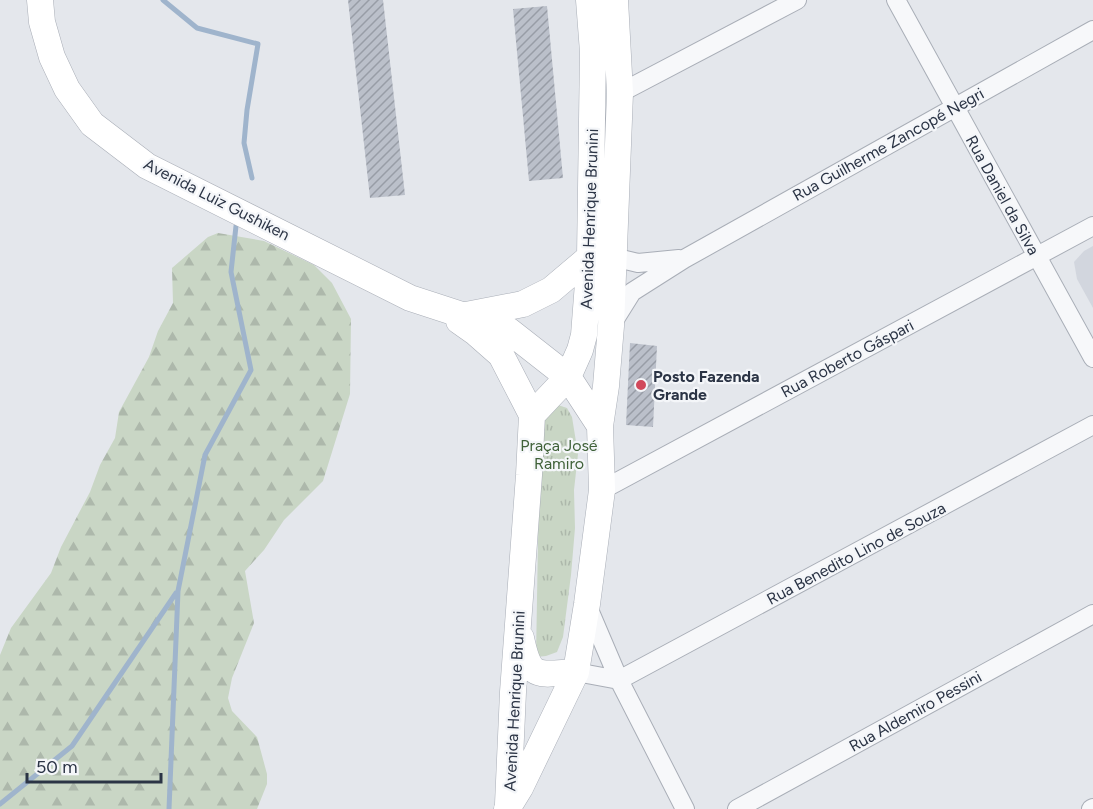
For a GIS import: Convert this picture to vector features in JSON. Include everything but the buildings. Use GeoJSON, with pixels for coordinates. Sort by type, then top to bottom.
{"type":"FeatureCollection","features":[{"type":"Feature","properties":{"kind":"main road","name":"Avenida Luiz Gushiken"},"geometry":{"type":"LineString","coordinates":[[40,0],[42,22],[52,57],[67,89],[92,124],[147,166],[410,297],[508,330],[568,377]]}},
{"type":"Feature","properties":{"kind":"main road","name":"Avenida Henrique Brunini"},"geometry":{"type":"LineString","coordinates":[[507,808],[520,788],[576,672],[602,490],[600,426],[611,326],[601,257],[589,0]]}},
{"type":"Feature","properties":{"kind":"main road","name":"Avenida Henrique Brunini"},"geometry":{"type":"LineString","coordinates":[[507,808],[532,415],[568,377],[580,350],[601,257],[620,93],[615,0]]}},
{"type":"Feature","properties":{"kind":"main road"},"geometry":{"type":"LineString","coordinates":[[464,315],[523,304],[551,290],[601,257]]}},
{"type":"Feature","properties":{"kind":"main road","name":"Avenida Luiz Gushiken"},"geometry":{"type":"LineString","coordinates":[[438,308],[476,333],[501,355],[532,415]]}},
{"type":"Feature","properties":{"kind":"main road"},"geometry":{"type":"LineString","coordinates":[[568,377],[600,426]]}},
{"type":"Feature","properties":{"kind":"main road"},"geometry":{"type":"LineString","coordinates":[[518,623],[525,656],[531,668],[540,673],[576,672]]}},
{"type":"Feature","properties":{"kind":"street"},"geometry":{"type":"LineString","coordinates":[[620,93],[797,0]]}},
{"type":"Feature","properties":{"kind":"street","name":"Rua Daniel da Silva"},"geometry":{"type":"LineString","coordinates":[[896,0],[1093,358]]}},
{"type":"Feature","properties":{"kind":"street","name":"Rua Guilherme Zancopé Negri"},"geometry":{"type":"LineString","coordinates":[[611,326],[632,292],[684,259],[1093,30]]}},
{"type":"Feature","properties":{"kind":"street","name":"Rua Roberto Gáspari"},"geometry":{"type":"LineString","coordinates":[[602,490],[1093,226]]}},
{"type":"Feature","properties":{"kind":"street","name":"Rua Guilherme Zancopé Negri"},"geometry":{"type":"LineString","coordinates":[[601,257],[638,263],[684,259]]}},
{"type":"Feature","properties":{"kind":"street","name":"Rua Benedito Lino de Souza"},"geometry":{"type":"LineString","coordinates":[[619,680],[1093,425]]}},
{"type":"Feature","properties":{"kind":"street"},"geometry":{"type":"LineString","coordinates":[[587,604],[619,680],[685,809]]}},
{"type":"Feature","properties":{"kind":"street","name":"Rua Aldemiro Pessini"},"geometry":{"type":"LineString","coordinates":[[737,809],[1093,614]]}},
{"type":"Feature","properties":{"kind":"street"},"geometry":{"type":"LineString","coordinates":[[576,672],[619,680]]}},
{"type":"Feature","properties":{"kind":"shaded area"},"geometry":{"type":"Polygon","coordinates":[[[1093,246],[1093,308],[1077,279],[1074,262],[1084,251],[1093,246]]]}},
{"type":"Feature","properties":{"kind":"green space"},"geometry":{"type":"Polygon","coordinates":[[[218,233],[264,241],[314,265],[332,283],[351,319],[350,394],[323,481],[284,520],[264,550],[245,571],[254,623],[232,678],[228,698],[232,711],[257,737],[267,774],[267,784],[257,809],[0,809],[0,655],[11,628],[51,573],[61,547],[115,438],[119,412],[149,357],[158,331],[173,303],[172,268],[208,237],[218,233]]]}},
{"type":"Feature","properties":{"kind":"green space","name":"Praça José Ramiro"},"geometry":{"type":"Polygon","coordinates":[[[558,405],[567,408],[572,417],[578,454],[574,490],[575,528],[571,575],[563,637],[557,652],[536,657],[540,425],[558,405]]]}},
{"type":"Feature","properties":{"kind":"waterway"},"geometry":{"type":"LineString","coordinates":[[163,0],[197,28],[258,44],[244,143],[252,178]]}},
{"type":"Feature","properties":{"kind":"waterway"},"geometry":{"type":"LineString","coordinates":[[169,809],[178,591],[205,455],[251,370],[231,272],[236,226]]}},
{"type":"Feature","properties":{"kind":"waterway"},"geometry":{"type":"LineString","coordinates":[[0,804],[72,746],[176,593]]}},
{"type":"Feature","properties":{"kind":"place","name":"Posto Fazenda Grande"},"geometry":{"type":"Point","coordinates":[641,385]}}]}
